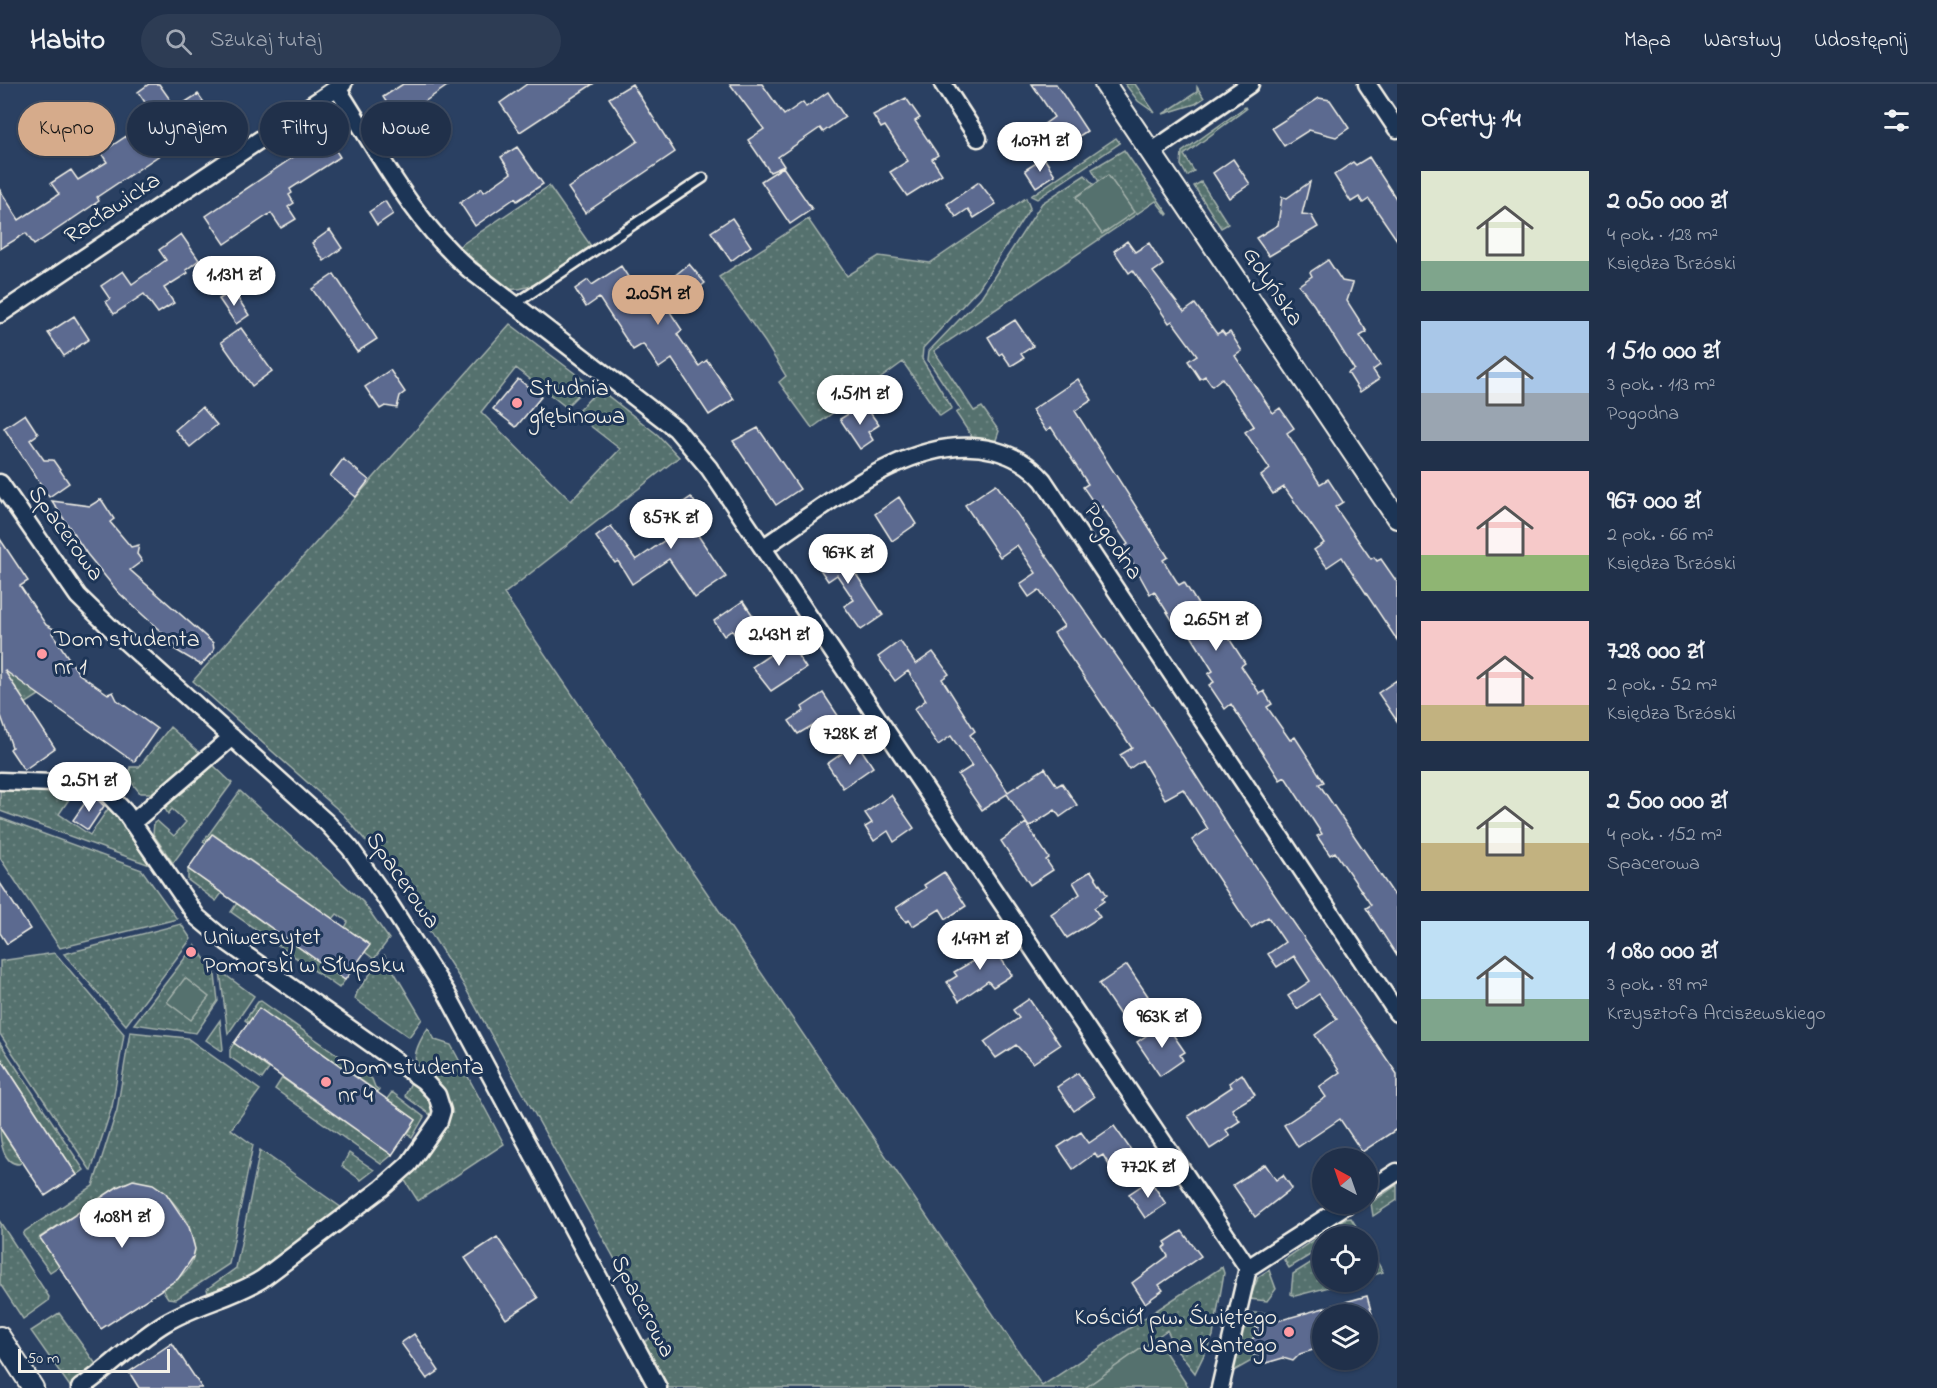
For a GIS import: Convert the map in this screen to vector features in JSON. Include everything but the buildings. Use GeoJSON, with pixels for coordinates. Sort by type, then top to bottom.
{"type":"FeatureCollection","features":[{"type":"Feature","properties":{"kind":"street"},"geometry":{"type":"LineString","coordinates":[[942,84],[978,138]]}},
{"type":"Feature","properties":{"kind":"street","name":"Gdyńska"},"geometry":{"type":"LineString","coordinates":[[1105,84],[1397,518]]}},
{"type":"Feature","properties":{"kind":"street"},"geometry":{"type":"LineString","coordinates":[[1151,153],[1250,84]]}},
{"type":"Feature","properties":{"kind":"street"},"geometry":{"type":"LineString","coordinates":[[1367,84],[1397,129]]}},
{"type":"Feature","properties":{"kind":"street"},"geometry":{"type":"LineString","coordinates":[[340,86],[437,239],[470,270],[676,429],[709,468],[1248,1268]]}},
{"type":"Feature","properties":{"kind":"street","name":"Racławicka"},"geometry":{"type":"LineString","coordinates":[[0,314],[340,86]]}},
{"type":"Feature","properties":{"kind":"street","name":"Pogodna"},"geometry":{"type":"LineString","coordinates":[[764,547],[878,472],[908,457],[935,449],[969,447],[1001,452],[1022,461],[1043,480],[1397,1013]]}},
{"type":"Feature","properties":{"kind":"street","name":"Spacerowa"},"geometry":{"type":"LineString","coordinates":[[0,483],[78,596],[339,834],[421,951],[446,992],[658,1388]]}},
{"type":"Feature","properties":{"kind":"street"},"geometry":{"type":"LineString","coordinates":[[132,822],[232,737]]}},
{"type":"Feature","properties":{"kind":"street"},"geometry":{"type":"LineString","coordinates":[[0,781],[92,785],[112,797],[132,822],[197,917],[227,942],[424,1081],[437,1095],[442,1112],[439,1121],[403,1171],[319,1237],[248,1288],[189,1309],[163,1324],[80,1388]]}},
{"type":"Feature","properties":{"kind":"street"},"geometry":{"type":"LineString","coordinates":[[1378,1184],[1397,1172]]}},
{"type":"Feature","properties":{"kind":"street"},"geometry":{"type":"LineString","coordinates":[[1220,1388],[1248,1268],[1332,1214]]}},
{"type":"Feature","properties":{"kind":"street"},"geometry":{"type":"LineString","coordinates":[[0,1337],[33,1388]]}},
{"type":"Feature","properties":{"kind":"lane"},"geometry":{"type":"LineString","coordinates":[[515,304],[703,178]]}},
{"type":"Feature","properties":{"kind":"green space"},"geometry":{"type":"Polygon","coordinates":[[[1125,84],[1135,84],[1155,113],[1138,101],[1125,84]]]}},
{"type":"Feature","properties":{"kind":"green space"},"geometry":{"type":"Polygon","coordinates":[[[1197,87],[1204,98],[1195,104],[1163,114],[1197,92],[1197,87]]]}},
{"type":"Feature","properties":{"kind":"green space"},"geometry":{"type":"Polygon","coordinates":[[[1245,107],[1246,109],[1184,155],[1194,171],[1187,176],[1181,165],[1182,152],[1245,107]]]}},
{"type":"Feature","properties":{"kind":"green space"},"geometry":{"type":"Polygon","coordinates":[[[1116,138],[1120,143],[1037,199],[1031,196],[1116,138]]]}},
{"type":"Feature","properties":{"kind":"green space"},"geometry":{"type":"Polygon","coordinates":[[[1124,150],[1168,214],[1156,201],[934,351],[974,411],[982,407],[999,431],[995,443],[974,440],[956,413],[961,410],[928,360],[929,351],[981,297],[1042,203],[1085,175],[1094,185],[1077,197],[1109,176],[1099,182],[1092,169],[1124,150]]]}},
{"type":"Feature","properties":{"kind":"green space"},"geometry":{"type":"Polygon","coordinates":[[[1108,175],[1134,212],[1102,234],[1076,197],[1108,175]]]}},
{"type":"Feature","properties":{"kind":"green space"},"geometry":{"type":"Polygon","coordinates":[[[1201,182],[1228,224],[1221,228],[1194,186],[1201,182]]]}},
{"type":"Feature","properties":{"kind":"green space"},"geometry":{"type":"Polygon","coordinates":[[[549,186],[591,246],[541,281],[520,289],[509,289],[458,247],[549,186]]]}},
{"type":"Feature","properties":{"kind":"green space"},"geometry":{"type":"Polygon","coordinates":[[[1026,198],[1030,208],[979,288],[923,348],[922,359],[952,408],[940,416],[903,362],[812,428],[779,382],[786,376],[719,277],[808,219],[847,276],[879,256],[930,263],[1026,198]]]}},
{"type":"Feature","properties":{"kind":"green space"},"geometry":{"type":"Polygon","coordinates":[[[510,324],[589,384],[566,407],[516,368],[481,412],[571,501],[620,449],[575,414],[599,389],[658,435],[679,457],[504,594],[1042,1386],[1222,1267],[1224,1273],[1213,1336],[1195,1373],[1177,1350],[1167,1330],[1085,1388],[669,1388],[644,1342],[656,1334],[462,982],[411,902],[376,853],[343,814],[193,681],[510,324]]]}},
{"type":"Feature","properties":{"kind":"green space"},"geometry":{"type":"Polygon","coordinates":[[[0,658],[13,658],[39,695],[25,704],[0,670],[0,658]]]}},
{"type":"Feature","properties":{"kind":"green space"},"geometry":{"type":"Polygon","coordinates":[[[170,727],[201,754],[156,793],[140,793],[129,779],[130,767],[139,767],[170,727]]]}},
{"type":"Feature","properties":{"kind":"green space"},"geometry":{"type":"Polygon","coordinates":[[[212,764],[232,783],[173,863],[153,834],[154,823],[157,821],[174,836],[186,822],[172,809],[168,814],[164,807],[212,764]]]}},
{"type":"Feature","properties":{"kind":"green space"},"geometry":{"type":"Polygon","coordinates":[[[0,787],[74,792],[59,814],[90,835],[110,806],[150,865],[0,811],[0,787]]]}},
{"type":"Feature","properties":{"kind":"green space"},"geometry":{"type":"Polygon","coordinates":[[[240,791],[363,902],[389,939],[374,959],[365,952],[369,945],[345,928],[348,922],[337,914],[333,919],[213,834],[206,843],[203,842],[240,791]]]}},
{"type":"Feature","properties":{"kind":"green space"},"geometry":{"type":"Polygon","coordinates":[[[0,818],[142,870],[177,919],[60,948],[0,858],[0,818]]]}},
{"type":"Feature","properties":{"kind":"green space"},"geometry":{"type":"Polygon","coordinates":[[[188,869],[222,893],[216,901],[188,880],[188,869]]]}},
{"type":"Feature","properties":{"kind":"green space"},"geometry":{"type":"Polygon","coordinates":[[[237,903],[345,980],[339,988],[231,912],[237,903]]]}},
{"type":"Feature","properties":{"kind":"green space"},"geometry":{"type":"Polygon","coordinates":[[[181,924],[191,939],[126,1025],[64,954],[181,924]]]}},
{"type":"Feature","properties":{"kind":"green space"},"geometry":{"type":"Polygon","coordinates":[[[195,945],[206,961],[214,967],[218,1001],[196,1033],[134,1024],[195,945]]]}},
{"type":"Feature","properties":{"kind":"green space"},"geometry":{"type":"Polygon","coordinates":[[[55,953],[124,1034],[112,1107],[91,1171],[0,1034],[0,961],[55,953]]]}},
{"type":"Feature","properties":{"kind":"green space"},"geometry":{"type":"Polygon","coordinates":[[[384,955],[422,1019],[409,1037],[355,999],[357,992],[384,955]]]}},
{"type":"Feature","properties":{"kind":"green space"},"geometry":{"type":"Polygon","coordinates":[[[220,971],[254,996],[228,1034],[220,971]]]}},
{"type":"Feature","properties":{"kind":"green space"},"geometry":{"type":"Polygon","coordinates":[[[185,978],[209,997],[191,1020],[167,1002],[185,978]]]}},
{"type":"Feature","properties":{"kind":"green space"},"geometry":{"type":"Polygon","coordinates":[[[261,1001],[372,1079],[378,1092],[259,1009],[249,1023],[245,1020],[261,1001]]]}},
{"type":"Feature","properties":{"kind":"green space"},"geometry":{"type":"Polygon","coordinates":[[[220,1020],[223,1049],[222,1051],[206,1040],[220,1020]]]}},
{"type":"Feature","properties":{"kind":"green space"},"geometry":{"type":"Polygon","coordinates":[[[428,1028],[435,1040],[451,1045],[504,1144],[418,1201],[404,1179],[448,1105],[444,1092],[437,1082],[417,1064],[415,1056],[428,1028]]]}},
{"type":"Feature","properties":{"kind":"green space"},"geometry":{"type":"Polygon","coordinates":[[[130,1032],[187,1038],[260,1090],[231,1129],[253,1145],[229,1264],[176,1299],[168,1298],[162,1289],[181,1276],[190,1265],[194,1252],[192,1237],[187,1222],[178,1208],[166,1195],[153,1186],[139,1182],[125,1183],[40,1237],[59,1266],[50,1272],[23,1235],[25,1231],[93,1186],[117,1110],[130,1032]]]}},
{"type":"Feature","properties":{"kind":"green space"},"geometry":{"type":"Polygon","coordinates":[[[0,1043],[84,1170],[77,1175],[0,1057],[0,1043]]]}},
{"type":"Feature","properties":{"kind":"green space"},"geometry":{"type":"Polygon","coordinates":[[[234,1043],[269,1069],[262,1079],[230,1057],[230,1050],[234,1043]]]}},
{"type":"Feature","properties":{"kind":"green space"},"geometry":{"type":"Polygon","coordinates":[[[282,1078],[392,1155],[381,1164],[275,1089],[282,1078]]]}},
{"type":"Feature","properties":{"kind":"green space"},"geometry":{"type":"Polygon","coordinates":[[[411,1082],[429,1095],[432,1116],[405,1096],[411,1082]]]}},
{"type":"Feature","properties":{"kind":"green space"},"geometry":{"type":"Polygon","coordinates":[[[392,1092],[424,1117],[412,1138],[408,1133],[416,1120],[387,1099],[392,1092]]]}},
{"type":"Feature","properties":{"kind":"green space"},"geometry":{"type":"Polygon","coordinates":[[[0,1128],[22,1162],[19,1164],[9,1160],[3,1151],[0,1128]]]}},
{"type":"Feature","properties":{"kind":"green space"},"geometry":{"type":"Polygon","coordinates":[[[260,1150],[342,1208],[257,1274],[208,1293],[207,1289],[236,1268],[260,1150]]]}},
{"type":"Feature","properties":{"kind":"green space"},"geometry":{"type":"Polygon","coordinates":[[[349,1153],[374,1170],[361,1180],[342,1166],[349,1153]]]}},
{"type":"Feature","properties":{"kind":"green space"},"geometry":{"type":"Polygon","coordinates":[[[1397,1185],[1397,1200],[1378,1213],[1378,1198],[1397,1185]]]}},
{"type":"Feature","properties":{"kind":"green space"},"geometry":{"type":"Polygon","coordinates":[[[1351,1218],[1356,1226],[1334,1226],[1344,1219],[1351,1218]]]}},
{"type":"Feature","properties":{"kind":"green space"},"geometry":{"type":"Polygon","coordinates":[[[0,1222],[49,1297],[48,1301],[23,1319],[0,1284],[0,1222]]]}},
{"type":"Feature","properties":{"kind":"green space"},"geometry":{"type":"Polygon","coordinates":[[[1312,1241],[1312,1254],[1289,1268],[1284,1260],[1312,1241]]]}},
{"type":"Feature","properties":{"kind":"green space"},"geometry":{"type":"Polygon","coordinates":[[[1312,1262],[1312,1292],[1295,1296],[1291,1294],[1293,1274],[1312,1262]]]}},
{"type":"Feature","properties":{"kind":"green space"},"geometry":{"type":"Polygon","coordinates":[[[1378,1263],[1383,1272],[1378,1274],[1378,1263]]]}},
{"type":"Feature","properties":{"kind":"green space"},"geometry":{"type":"Polygon","coordinates":[[[1269,1270],[1276,1289],[1267,1301],[1250,1299],[1258,1277],[1269,1270]]]}},
{"type":"Feature","properties":{"kind":"green space"},"geometry":{"type":"Polygon","coordinates":[[[59,1313],[95,1363],[92,1373],[71,1388],[31,1331],[59,1313]]]}},
{"type":"Feature","properties":{"kind":"green space"},"geometry":{"type":"Polygon","coordinates":[[[1246,1313],[1267,1313],[1268,1323],[1256,1326],[1259,1337],[1248,1345],[1255,1359],[1232,1372],[1246,1313]]]}},
{"type":"Feature","properties":{"kind":"green space"},"geometry":{"type":"Polygon","coordinates":[[[1156,1338],[1189,1388],[1085,1388],[1156,1338]]]}},
{"type":"Feature","properties":{"kind":"place","name":"Studnia głębinowa"},"geometry":{"type":"Point","coordinates":[517,403]}},
{"type":"Feature","properties":{"kind":"place","name":"Dom studenta nr 1"},"geometry":{"type":"Point","coordinates":[42,654]}},
{"type":"Feature","properties":{"kind":"place","name":"Uniwersytet Pomorski w Słupsku"},"geometry":{"type":"Point","coordinates":[191,952]}},
{"type":"Feature","properties":{"kind":"place","name":"Dom studenta nr 4"},"geometry":{"type":"Point","coordinates":[326,1082]}},
{"type":"Feature","properties":{"kind":"place","name":"Kościół pw. Świętego Jana Kantego"},"geometry":{"type":"Point","coordinates":[1289,1332]}}]}
